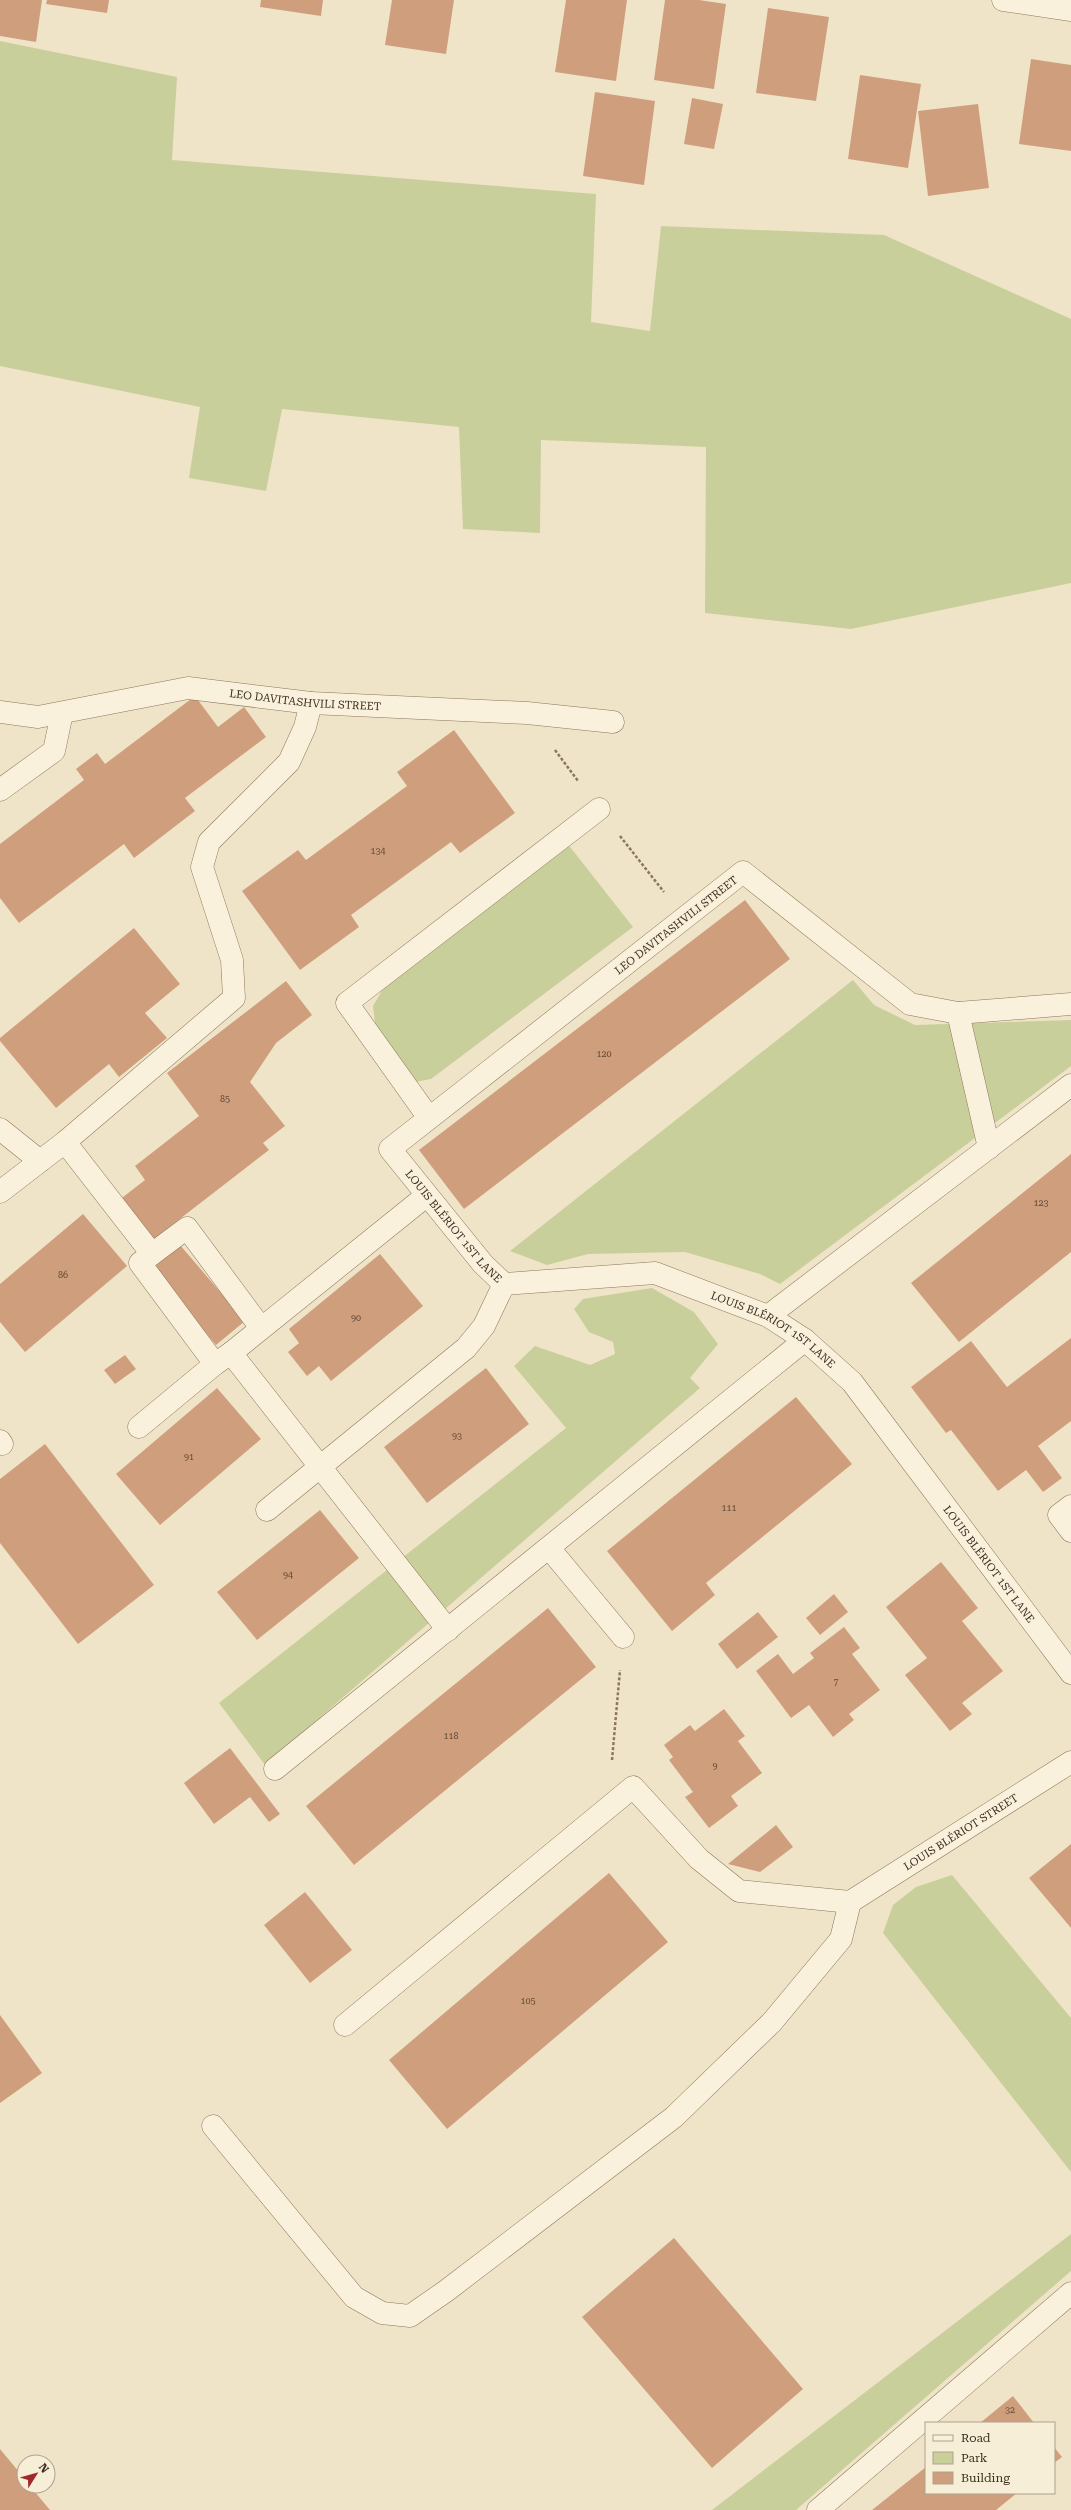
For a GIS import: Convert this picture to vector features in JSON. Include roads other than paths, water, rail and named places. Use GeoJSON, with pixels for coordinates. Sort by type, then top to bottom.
{"type":"FeatureCollection","features":[{"type":"Feature","properties":{"kind":"street"},"geometry":{"type":"LineString","coordinates":[[1003,0],[1071,10]]}},
{"type":"Feature","properties":{"kind":"street","name":"LEO DAVITASHVILI STREET"},"geometry":{"type":"LineString","coordinates":[[0,712],[38,717],[188,688],[311,703],[527,712],[613,722]]}},
{"type":"Feature","properties":{"kind":"street"},"geometry":{"type":"LineString","coordinates":[[0,1192],[65,1142],[234,998],[232,960],[202,867],[210,842],[289,762],[305,727],[311,703]]}},
{"type":"Feature","properties":{"kind":"street"},"geometry":{"type":"LineString","coordinates":[[0,790],[54,751],[62,713]]}},
{"type":"Feature","properties":{"kind":"street"},"geometry":{"type":"LineString","coordinates":[[429,1118],[347,1003],[599,810]]}},
{"type":"Feature","properties":{"kind":"street","name":"LEO DAVITASHVILI STREET"},"geometry":{"type":"LineString","coordinates":[[390,1149],[743,872],[910,1004],[958,1013],[1071,1004]]}},
{"type":"Feature","properties":{"kind":"street"},"geometry":{"type":"LineString","coordinates":[[958,1013],[989,1148]]}},
{"type":"Feature","properties":{"kind":"street"},"geometry":{"type":"LineString","coordinates":[[768,1316],[1071,1085]]}},
{"type":"Feature","properties":{"kind":"street"},"geometry":{"type":"LineString","coordinates":[[0,1129],[40,1161]]}},
{"type":"Feature","properties":{"kind":"street"},"geometry":{"type":"LineString","coordinates":[[65,1142],[152,1254]]}},
{"type":"Feature","properties":{"kind":"street","name":"LOUIS BLÉRIOT 1ST LANE"},"geometry":{"type":"LineString","coordinates":[[390,1149],[426,1196],[483,1264],[504,1284],[654,1273],[768,1316],[805,1340],[852,1382],[1071,1673]]}},
{"type":"Feature","properties":{"kind":"street"},"geometry":{"type":"LineString","coordinates":[[139,1426],[426,1196]]}},
{"type":"Feature","properties":{"kind":"street"},"geometry":{"type":"LineString","coordinates":[[261,1328],[187,1228],[140,1263],[223,1359],[321,1467],[448,1630]]}},
{"type":"Feature","properties":{"kind":"street"},"geometry":{"type":"LineString","coordinates":[[267,1510],[466,1348],[484,1326],[504,1284]]}},
{"type":"Feature","properties":{"kind":"street"},"geometry":{"type":"LineString","coordinates":[[275,1769],[805,1340]]}},
{"type":"Feature","properties":{"kind":"street"},"geometry":{"type":"LineString","coordinates":[[1071,1506],[1059,1516],[1071,1531]]}},
{"type":"Feature","properties":{"kind":"street"},"geometry":{"type":"LineString","coordinates":[[549,1548],[623,1637]]}},
{"type":"Feature","properties":{"kind":"street","name":"LOUIS BLÉRIOT STREET"},"geometry":{"type":"LineString","coordinates":[[850,1902],[1071,1762]]}},
{"type":"Feature","properties":{"kind":"street"},"geometry":{"type":"LineString","coordinates":[[213,2126],[354,2297],[382,2313],[410,2316],[446,2291],[674,2117],[772,2022],[841,1939],[850,1902],[739,1891],[699,1859],[633,1787],[344,2025]]}},
{"type":"Feature","properties":{"kind":"street"},"geometry":{"type":"LineString","coordinates":[[818,2510],[1071,2293]]}}]}
